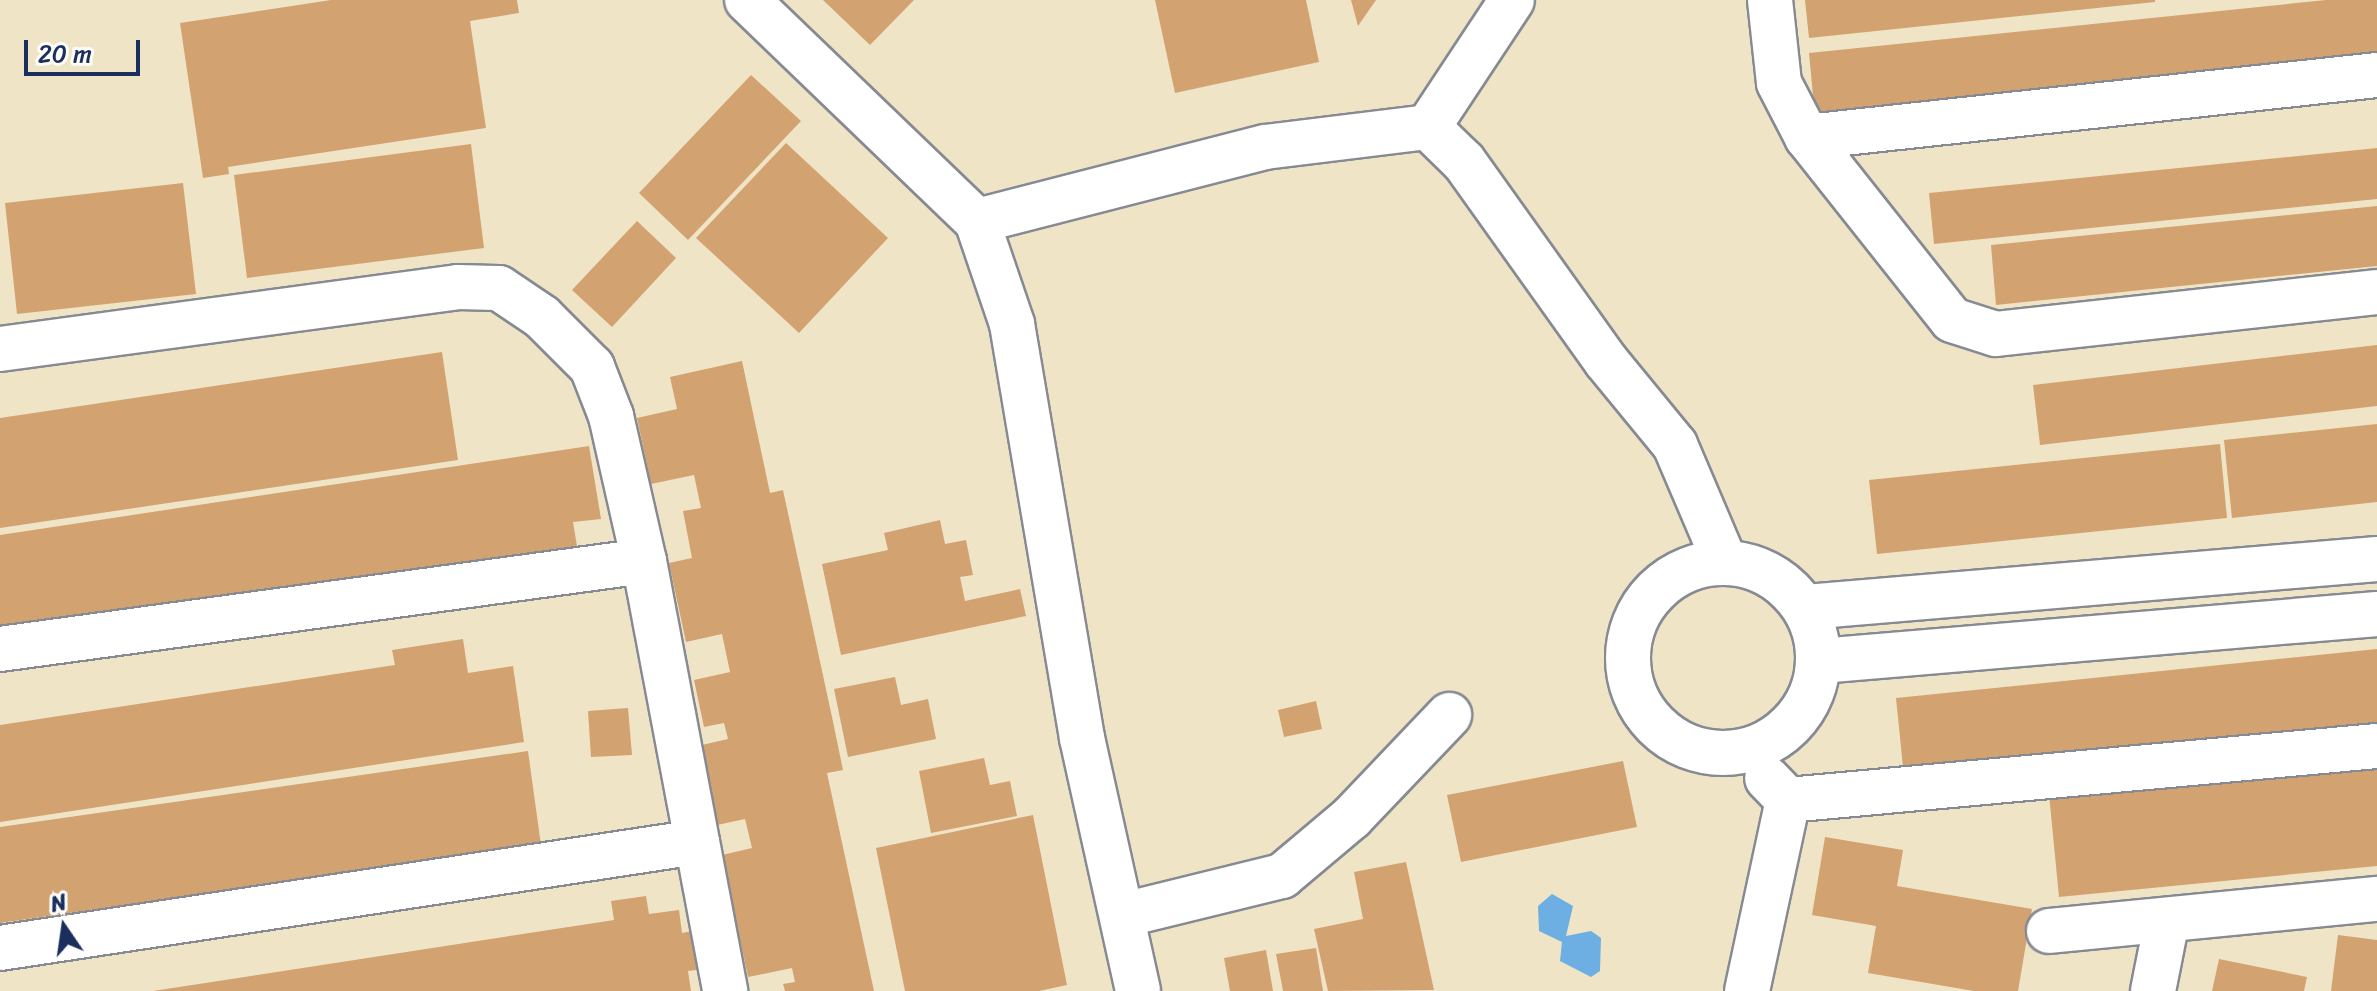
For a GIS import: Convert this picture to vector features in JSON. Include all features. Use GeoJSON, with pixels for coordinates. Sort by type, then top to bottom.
{"type":"FeatureCollection","features":[{"type":"Feature","properties":{"kind":"street"},"geometry":{"type":"LineString","coordinates":[[747,0],[977,221],[1012,324],[1082,738],[1138,991]]}},
{"type":"Feature","properties":{"kind":"street"},"geometry":{"type":"LineString","coordinates":[[977,221],[1265,147],[1428,127],[1512,0]]}},
{"type":"Feature","properties":{"kind":"street"},"geometry":{"type":"LineString","coordinates":[[1770,0],[1779,83],[1807,137],[1911,274],[1952,320],[1973,329],[2021,332],[2377,292]]}},
{"type":"Feature","properties":{"kind":"street"},"geometry":{"type":"LineString","coordinates":[[1807,137],[2377,75]]}},
{"type":"Feature","properties":{"kind":"street"},"geometry":{"type":"LineString","coordinates":[[1428,127],[1464,162],[1606,361],[1675,445],[1725,562]]}},
{"type":"Feature","properties":{"kind":"street"},"geometry":{"type":"LineString","coordinates":[[0,349],[372,296],[499,288],[542,317],[592,367],[611,416],[644,561],[725,991]]}},
{"type":"Feature","properties":{"kind":"street"},"geometry":{"type":"LineString","coordinates":[[1806,607],[2377,559]]}},
{"type":"Feature","properties":{"kind":"street"},"geometry":{"type":"LineString","coordinates":[[0,649],[644,561]]}},
{"type":"Feature","properties":{"kind":"street"},"geometry":{"type":"LineString","coordinates":[[1725,562],[1756,567],[1784,583],[1806,607],[1817,633],[1820,661],[1813,692],[1797,720],[1773,741],[1742,752],[1710,753],[1680,744],[1654,724],[1635,698],[1627,668],[1630,635],[1642,606],[1664,582],[1692,567],[1725,562]]}},
{"type":"Feature","properties":{"kind":"street"},"geometry":{"type":"LineString","coordinates":[[1820,661],[2377,614]]}},
{"type":"Feature","properties":{"kind":"street"},"geometry":{"type":"LineString","coordinates":[[1123,915],[1282,876],[1352,817],[1449,715]]}},
{"type":"Feature","properties":{"kind":"street"},"geometry":{"type":"LineString","coordinates":[[1788,800],[2377,746]]}},
{"type":"Feature","properties":{"kind":"street"},"geometry":{"type":"LineString","coordinates":[[1742,752],[1788,800]]}},
{"type":"Feature","properties":{"kind":"street"},"geometry":{"type":"LineString","coordinates":[[1747,991],[1788,800]]}},
{"type":"Feature","properties":{"kind":"street"},"geometry":{"type":"LineString","coordinates":[[0,948],[697,842]]}},
{"type":"Feature","properties":{"kind":"street"},"geometry":{"type":"LineString","coordinates":[[2049,931],[2377,899]]}},
{"type":"Feature","properties":{"kind":"street"},"geometry":{"type":"LineString","coordinates":[[2153,991],[2167,920]]}},
{"type":"Feature","properties":{"kind":"water"},"geometry":{"type":"Polygon","coordinates":[[[1552,894],[1573,906],[1566,936],[1591,931],[1601,938],[1600,971],[1591,977],[1560,961],[1562,942],[1539,931],[1538,906],[1552,894]]]}},
{"type":"Feature","properties":{"kind":"building"},"geometry":{"type":"Polygon","coordinates":[[[331,0],[517,0],[519,13],[470,21],[486,128],[228,167],[229,174],[203,178],[180,23],[331,0]]]}},
{"type":"Feature","properties":{"kind":"building"},"geometry":{"type":"Polygon","coordinates":[[[823,0],[914,0],[870,45],[823,0]]]}},
{"type":"Feature","properties":{"kind":"building"},"geometry":{"type":"Polygon","coordinates":[[[1155,0],[1306,0],[1319,62],[1175,93],[1155,0]]]}},
{"type":"Feature","properties":{"kind":"building"},"geometry":{"type":"Polygon","coordinates":[[[1351,0],[1376,0],[1358,26],[1351,0]]]}},
{"type":"Feature","properties":{"kind":"building"},"geometry":{"type":"Polygon","coordinates":[[[1805,0],[2155,0],[2155,2],[1809,38],[1805,0]]]}},
{"type":"Feature","properties":{"kind":"building"},"geometry":{"type":"Polygon","coordinates":[[[2326,0],[2377,0],[2377,59],[1815,117],[1809,53],[2326,0]]]}},
{"type":"Feature","properties":{"kind":"building"},"geometry":{"type":"Polygon","coordinates":[[[751,75],[801,121],[688,240],[639,193],[751,75]]]}},
{"type":"Feature","properties":{"kind":"building"},"geometry":{"type":"Polygon","coordinates":[[[786,143],[888,238],[799,333],[696,238],[786,143]]]}},
{"type":"Feature","properties":{"kind":"building"},"geometry":{"type":"Polygon","coordinates":[[[471,144],[484,248],[247,278],[234,175],[471,144]]]}},
{"type":"Feature","properties":{"kind":"building"},"geometry":{"type":"Polygon","coordinates":[[[2377,148],[2377,199],[1934,244],[1929,193],[2377,148]]]}},
{"type":"Feature","properties":{"kind":"building"},"geometry":{"type":"Polygon","coordinates":[[[183,183],[196,294],[17,314],[5,203],[183,183]]]}},
{"type":"Feature","properties":{"kind":"building"},"geometry":{"type":"Polygon","coordinates":[[[2377,206],[2377,266],[1996,305],[1991,245],[2377,206]]]}},
{"type":"Feature","properties":{"kind":"building"},"geometry":{"type":"Polygon","coordinates":[[[637,221],[676,258],[612,327],[572,290],[637,221]]]}},
{"type":"Feature","properties":{"kind":"building"},"geometry":{"type":"Polygon","coordinates":[[[2377,345],[2377,406],[2040,445],[2033,385],[2377,345]]]}},
{"type":"Feature","properties":{"kind":"building"},"geometry":{"type":"Polygon","coordinates":[[[442,352],[458,460],[0,528],[0,418],[442,352]]]}},
{"type":"Feature","properties":{"kind":"building"},"geometry":{"type":"Polygon","coordinates":[[[742,361],[770,493],[783,490],[832,717],[843,770],[827,773],[874,991],[785,991],[783,984],[795,982],[792,968],[748,977],[722,855],[752,848],[745,819],[717,825],[702,745],[728,739],[724,723],[704,727],[694,680],[730,672],[722,634],[686,642],[669,563],[692,558],[683,511],[701,508],[694,475],[651,484],[637,418],[677,409],[670,377],[742,361]]]}},
{"type":"Feature","properties":{"kind":"building"},"geometry":{"type":"Polygon","coordinates":[[[2377,424],[2377,502],[2232,518],[2224,440],[2377,424]]]}},
{"type":"Feature","properties":{"kind":"building"},"geometry":{"type":"Polygon","coordinates":[[[2220,444],[2227,518],[1877,554],[1869,480],[2220,444]]]}},
{"type":"Feature","properties":{"kind":"building"},"geometry":{"type":"Polygon","coordinates":[[[589,446],[601,519],[573,522],[578,552],[307,594],[306,583],[0,630],[0,535],[589,446]]]}},
{"type":"Feature","properties":{"kind":"building"},"geometry":{"type":"Polygon","coordinates":[[[940,520],[945,544],[966,540],[973,575],[960,577],[965,601],[1020,589],[1026,616],[841,655],[822,564],[888,550],[884,533],[940,520]]]}},
{"type":"Feature","properties":{"kind":"building"},"geometry":{"type":"Polygon","coordinates":[[[463,639],[468,673],[513,666],[524,742],[0,822],[0,725],[395,665],[392,650],[463,639]]]}},
{"type":"Feature","properties":{"kind":"building"},"geometry":{"type":"Polygon","coordinates":[[[2377,649],[2377,729],[1904,777],[1896,698],[2377,649]]]}},
{"type":"Feature","properties":{"kind":"building"},"geometry":{"type":"Polygon","coordinates":[[[895,677],[901,705],[928,699],[936,739],[848,757],[834,689],[895,677]]]}},
{"type":"Feature","properties":{"kind":"building"},"geometry":{"type":"Polygon","coordinates":[[[1316,701],[1322,729],[1284,737],[1278,710],[1316,701]]]}},
{"type":"Feature","properties":{"kind":"building"},"geometry":{"type":"Polygon","coordinates":[[[628,708],[632,755],[591,757],[588,711],[628,708]]]}},
{"type":"Feature","properties":{"kind":"building"},"geometry":{"type":"Polygon","coordinates":[[[528,751],[541,845],[0,923],[0,827],[528,751]]]}},
{"type":"Feature","properties":{"kind":"building"},"geometry":{"type":"Polygon","coordinates":[[[984,758],[990,785],[1010,781],[1017,816],[931,833],[919,771],[984,758]]]}},
{"type":"Feature","properties":{"kind":"building"},"geometry":{"type":"Polygon","coordinates":[[[1623,761],[1637,827],[1461,862],[1447,795],[1623,761]]]}},
{"type":"Feature","properties":{"kind":"building"},"geometry":{"type":"Polygon","coordinates":[[[2377,761],[2377,866],[2059,897],[2049,794],[2377,761]]]}},
{"type":"Feature","properties":{"kind":"building"},"geometry":{"type":"Polygon","coordinates":[[[1033,815],[1067,985],[1039,991],[905,991],[876,848],[1033,815]]]}},
{"type":"Feature","properties":{"kind":"building"},"geometry":{"type":"Polygon","coordinates":[[[1825,837],[1903,850],[1897,886],[2032,909],[2018,991],[1974,991],[1868,973],[1876,926],[1812,915],[1825,837]]]}},
{"type":"Feature","properties":{"kind":"building"},"geometry":{"type":"Polygon","coordinates":[[[1406,862],[1434,990],[1328,991],[1314,929],[1363,919],[1354,872],[1406,862]]]}},
{"type":"Feature","properties":{"kind":"building"},"geometry":{"type":"Polygon","coordinates":[[[646,896],[649,914],[679,910],[682,933],[698,930],[705,969],[688,971],[691,991],[153,991],[614,920],[611,901],[646,896]]]}},
{"type":"Feature","properties":{"kind":"building"},"geometry":{"type":"Polygon","coordinates":[[[2338,935],[2377,940],[2377,991],[2331,991],[2338,935]]]}},
{"type":"Feature","properties":{"kind":"building"},"geometry":{"type":"Polygon","coordinates":[[[1316,948],[1323,991],[1283,991],[1276,954],[1316,948]]]}},
{"type":"Feature","properties":{"kind":"building"},"geometry":{"type":"Polygon","coordinates":[[[1266,950],[1273,991],[1230,991],[1224,958],[1266,950]]]}},
{"type":"Feature","properties":{"kind":"building"},"geometry":{"type":"Polygon","coordinates":[[[2219,959],[2307,977],[2304,991],[2212,991],[2219,959]]]}}]}
